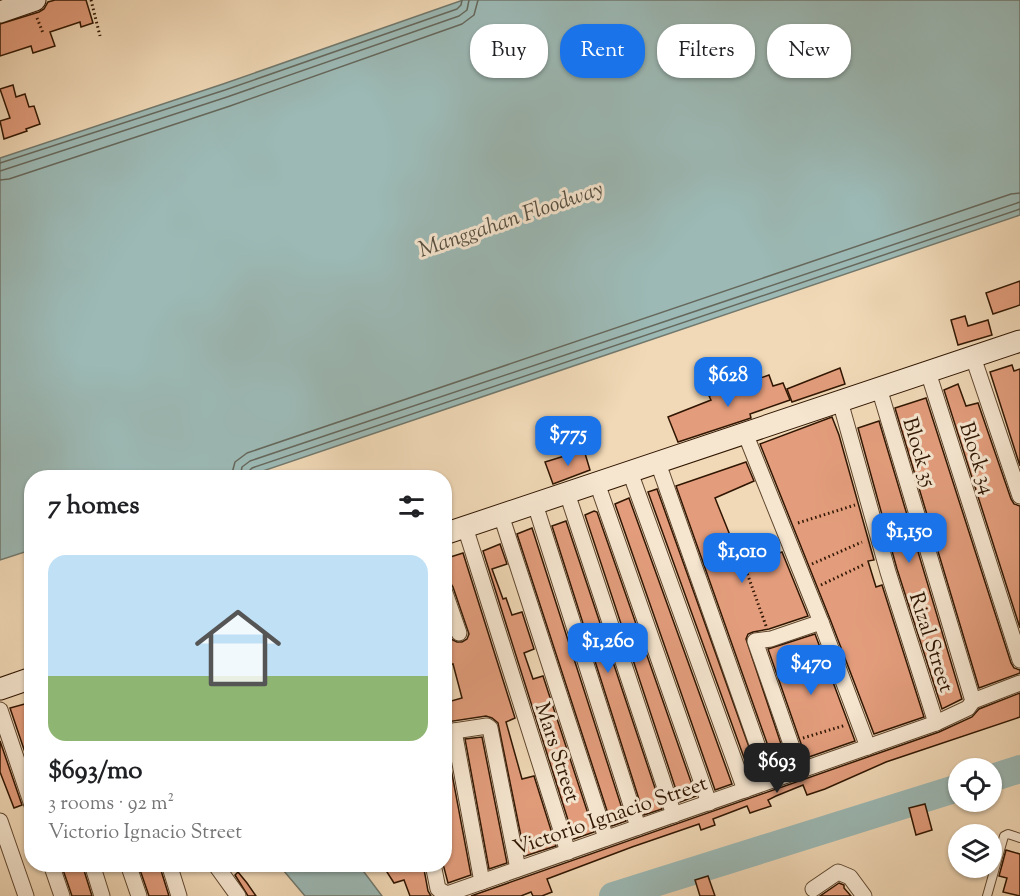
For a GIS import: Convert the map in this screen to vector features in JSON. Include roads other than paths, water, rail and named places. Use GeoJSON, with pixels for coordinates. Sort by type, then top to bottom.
{"type":"FeatureCollection","features":[{"type":"Feature","properties":{"kind":"main road"},"geometry":{"type":"LineString","coordinates":[[0,12],[32,0]]}},
{"type":"Feature","properties":{"kind":"main road"},"geometry":{"type":"LineString","coordinates":[[452,531],[1020,341]]}},
{"type":"Feature","properties":{"kind":"main road"},"geometry":{"type":"LineString","coordinates":[[0,689],[24,681]]}},
{"type":"Feature","properties":{"kind":"street"},"geometry":{"type":"LineString","coordinates":[[973,357],[1020,496]]}},
{"type":"Feature","properties":{"kind":"street","name":"Block 34"},"geometry":{"type":"LineString","coordinates":[[928,372],[1020,660]]}},
{"type":"Feature","properties":{"kind":"street","name":"Block 35"},"geometry":{"type":"LineString","coordinates":[[879,388],[973,701]]}},
{"type":"Feature","properties":{"kind":"street","name":"Rizal Street"},"geometry":{"type":"LineString","coordinates":[[840,401],[891,583],[936,723]]}},
{"type":"Feature","properties":{"kind":"street"},"geometry":{"type":"LineString","coordinates":[[745,433],[821,622],[868,747]]}},
{"type":"Feature","properties":{"kind":"street"},"geometry":{"type":"LineString","coordinates":[[658,463],[759,750],[772,780]]}},
{"type":"Feature","properties":{"kind":"street"},"geometry":{"type":"LineString","coordinates":[[630,472],[745,790]]}},
{"type":"Feature","properties":{"kind":"street"},"geometry":{"type":"LineString","coordinates":[[597,483],[709,803]]}},
{"type":"Feature","properties":{"kind":"street"},"geometry":{"type":"LineString","coordinates":[[567,493],[674,815]]}},
{"type":"Feature","properties":{"kind":"street"},"geometry":{"type":"LineString","coordinates":[[535,504],[638,827]]}},
{"type":"Feature","properties":{"kind":"street"},"geometry":{"type":"LineString","coordinates":[[501,515],[606,838]]}},
{"type":"Feature","properties":{"kind":"street","name":"Mars Street"},"geometry":{"type":"LineString","coordinates":[[465,527],[568,852]]}},
{"type":"Feature","properties":{"kind":"street"},"geometry":{"type":"LineString","coordinates":[[452,613],[459,633]]}},
{"type":"Feature","properties":{"kind":"street"},"geometry":{"type":"LineString","coordinates":[[800,770],[755,641],[771,639],[821,622]]}},
{"type":"Feature","properties":{"kind":"street","name":"Victorio Ignacio Street"},"geometry":{"type":"LineString","coordinates":[[435,872],[438,889],[447,894],[936,723],[968,708],[973,701],[1020,683]]}},
{"type":"Feature","properties":{"kind":"street"},"geometry":{"type":"LineString","coordinates":[[0,710],[7,754],[24,789]]}},
{"type":"Feature","properties":{"kind":"street"},"geometry":{"type":"LineString","coordinates":[[452,732],[487,726],[490,728],[518,869]]}},
{"type":"Feature","properties":{"kind":"street"},"geometry":{"type":"LineString","coordinates":[[452,746],[482,882]]}},
{"type":"Feature","properties":{"kind":"street"},"geometry":{"type":"LineString","coordinates":[[0,821],[26,896]]}},
{"type":"Feature","properties":{"kind":"street"},"geometry":{"type":"LineString","coordinates":[[54,872],[62,896]]}},
{"type":"Feature","properties":{"kind":"street"},"geometry":{"type":"LineString","coordinates":[[94,872],[102,896]]}},
{"type":"Feature","properties":{"kind":"street"},"geometry":{"type":"LineString","coordinates":[[131,872],[140,896]]}},
{"type":"Feature","properties":{"kind":"street"},"geometry":{"type":"LineString","coordinates":[[172,872],[179,896]]}},
{"type":"Feature","properties":{"kind":"street"},"geometry":{"type":"LineString","coordinates":[[221,872],[238,896]]}},
{"type":"Feature","properties":{"kind":"street"},"geometry":{"type":"LineString","coordinates":[[813,889],[838,872],[850,877],[864,896]]}},
{"type":"Feature","properties":{"kind":"lane"},"geometry":{"type":"LineString","coordinates":[[987,896],[1004,836],[1008,834],[1020,838]]}},
{"type":"Feature","properties":{"kind":"water","name":"Manggahan Floodway"},"geometry":{"type":"Polygon","coordinates":[[[463,0],[1020,0],[1020,215],[266,470],[24,470],[24,552],[0,560],[0,158],[223,84],[463,0]]]}},
{"type":"Feature","properties":{"kind":"water"},"geometry":{"type":"Polygon","coordinates":[[[285,872],[364,872],[382,896],[305,896],[285,872]]]}},
{"type":"Feature","properties":{"kind":"waterway"},"geometry":{"type":"LineString","coordinates":[[1002,775],[1020,769]]}},
{"type":"Feature","properties":{"kind":"waterway"},"geometry":{"type":"LineString","coordinates":[[613,896],[948,791]]}}]}
